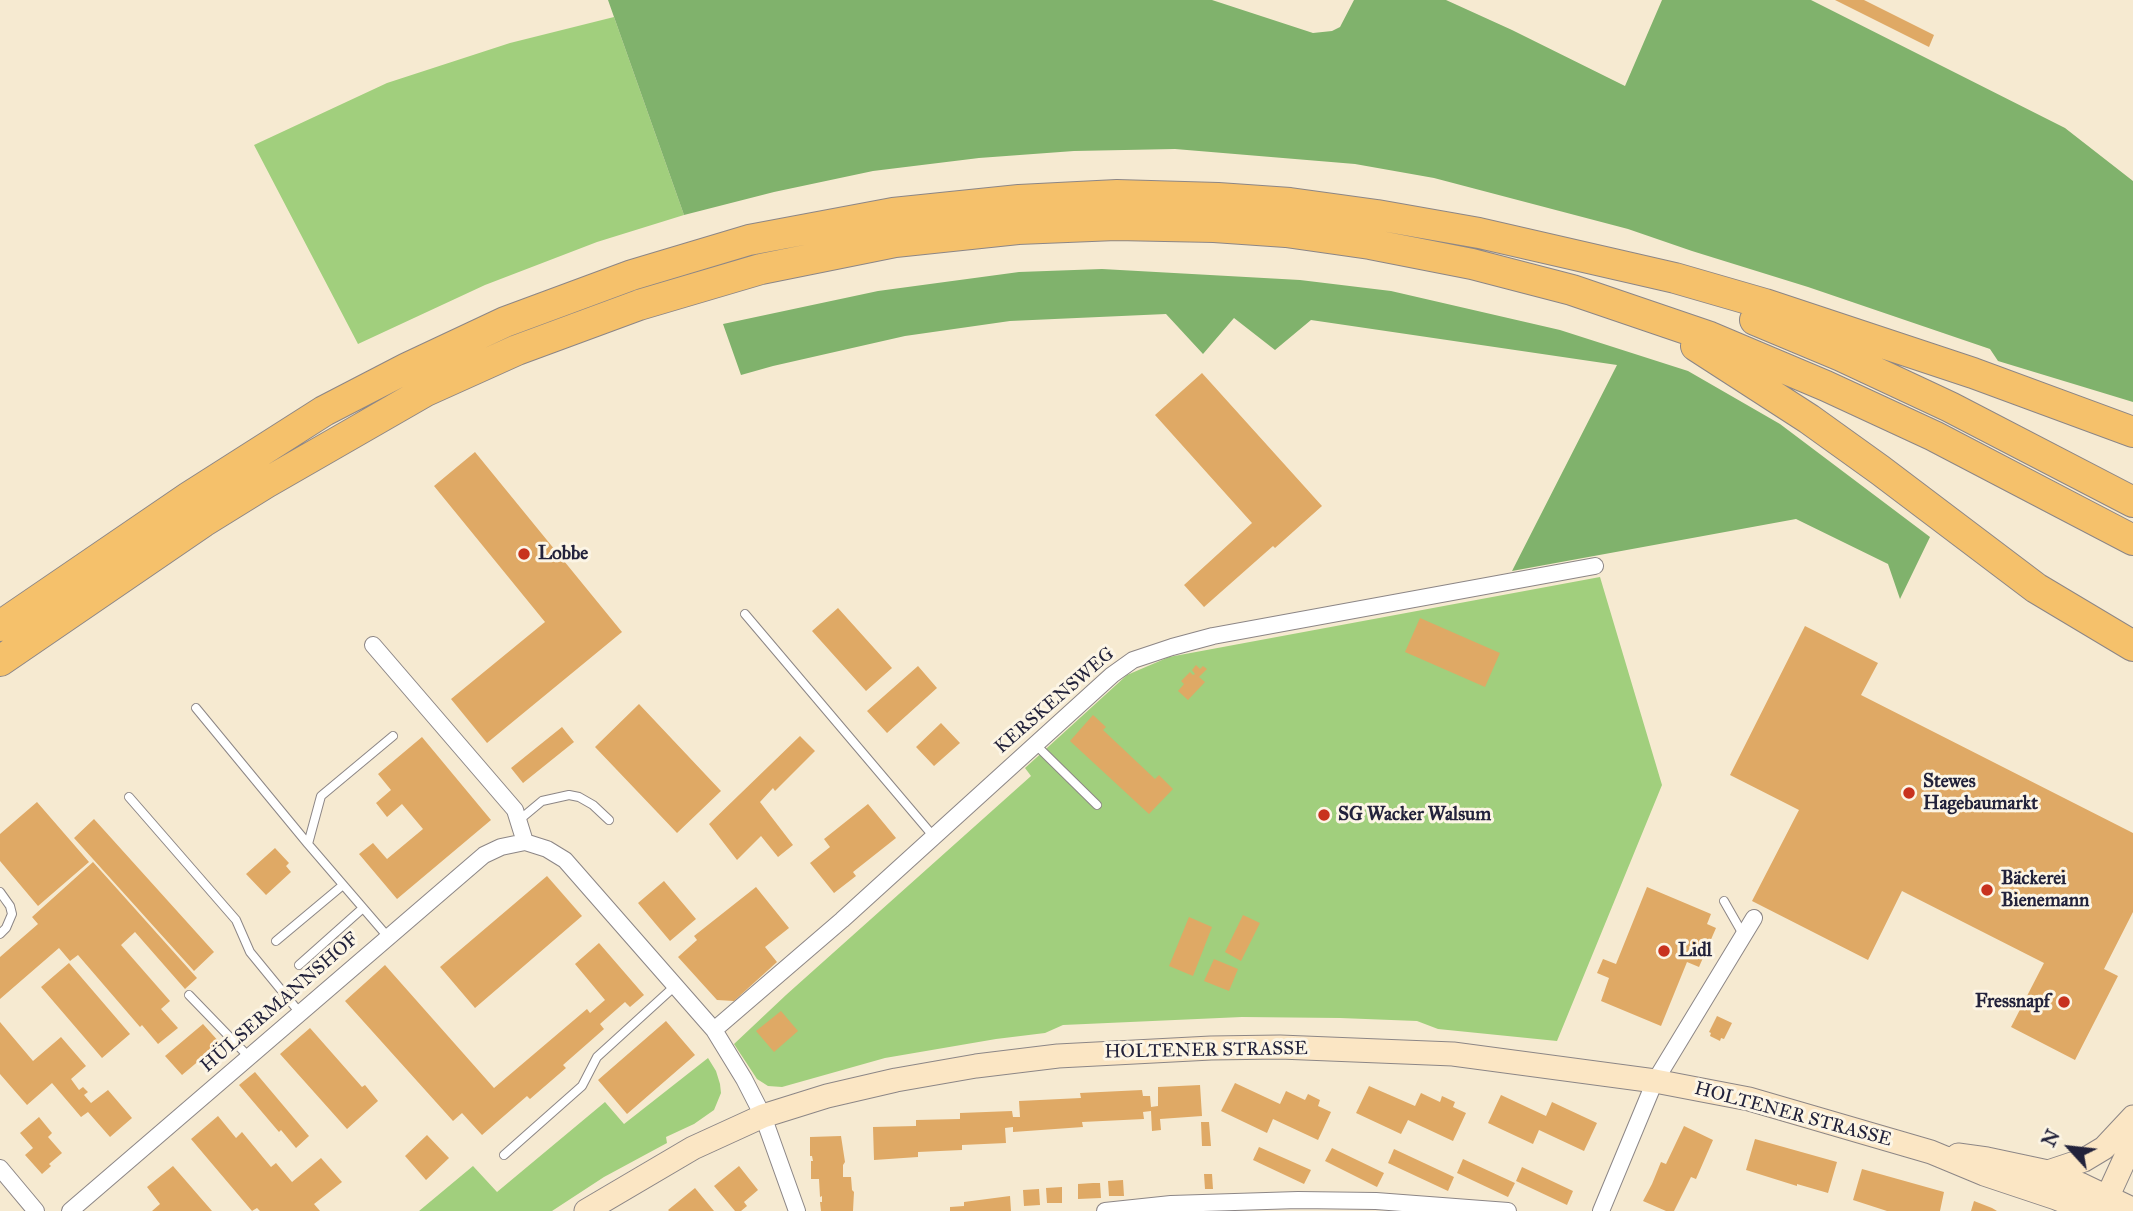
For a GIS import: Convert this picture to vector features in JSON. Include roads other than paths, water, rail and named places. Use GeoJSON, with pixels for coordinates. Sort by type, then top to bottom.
{"type":"FeatureCollection","features":[{"type":"Feature","properties":{"kind":"highway"},"geometry":{"type":"LineString","coordinates":[[0,662],[196,510],[246,460],[324,411],[407,368],[505,322],[632,275],[749,240],[893,213],[1019,200],[1117,195],[1219,198],[1377,215],[1479,233],[1675,278],[1765,304],[1973,373],[2133,432]]}},
{"type":"Feature","properties":{"kind":"highway"},"geometry":{"type":"LineString","coordinates":[[0,625],[196,510],[265,482],[426,391],[517,349],[639,304],[761,269],[895,242],[1018,229],[1116,225],[1286,232],[1370,243],[1472,264],[1572,290],[1746,351],[1826,386],[1934,436],[2133,540]]}},
{"type":"Feature","properties":{"kind":"highway"},"geometry":{"type":"LineString","coordinates":[[1582,258],[1710,302],[1841,356],[1950,407],[2133,502]]}},
{"type":"Feature","properties":{"kind":"highway"},"geometry":{"type":"LineString","coordinates":[[1645,314],[1809,419],[2036,588],[2133,646]]}},
{"type":"Feature","properties":{"kind":"street","name":"KERSKENSWEG"},"geometry":{"type":"LineString","coordinates":[[714,1030],[842,920],[1112,675],[1133,660],[1213,636],[1595,566]]}},
{"type":"Feature","properties":{"kind":"street"},"geometry":{"type":"LineString","coordinates":[[373,645],[514,810],[526,842],[547,849],[565,860],[714,1030],[763,1116],[797,1211]]}},
{"type":"Feature","properties":{"kind":"street","name":"HÜLSERMANNSHOF"},"geometry":{"type":"LineString","coordinates":[[70,1211],[484,855],[502,847],[526,842]]}},
{"type":"Feature","properties":{"kind":"street"},"geometry":{"type":"LineString","coordinates":[[1601,1211],[1655,1081],[1755,919]]}},
{"type":"Feature","properties":{"kind":"street","name":"HOLTENER STRASSE"},"geometry":{"type":"LineString","coordinates":[[586,1211],[692,1148],[763,1116],[896,1080],[976,1066],[1058,1056],[1280,1047],[1454,1054],[1655,1081],[1749,1100],[1931,1152],[2088,1211]]}},
{"type":"Feature","properties":{"kind":"street"},"geometry":{"type":"LineString","coordinates":[[2048,1172],[2084,1160],[2104,1148],[2133,1117]]}},
{"type":"Feature","properties":{"kind":"street"},"geometry":{"type":"LineString","coordinates":[[2104,1204],[2133,1141]]}},
{"type":"Feature","properties":{"kind":"street","name":"HOLTENER STRASSE"},"geometry":{"type":"LineString","coordinates":[[1931,1152],[1987,1158],[2048,1172],[2104,1204],[2130,1206]]}},
{"type":"Feature","properties":{"kind":"street"},"geometry":{"type":"LineString","coordinates":[[0,1168],[36,1211]]}},
{"type":"Feature","properties":{"kind":"street"},"geometry":{"type":"LineString","coordinates":[[1105,1211],[1171,1204],[1297,1200],[1376,1201],[1508,1211]]}},
{"type":"Feature","properties":{"kind":"lane"},"geometry":{"type":"LineString","coordinates":[[745,614],[934,837]]}},
{"type":"Feature","properties":{"kind":"lane"},"geometry":{"type":"LineString","coordinates":[[196,708],[388,937]]}},
{"type":"Feature","properties":{"kind":"lane"},"geometry":{"type":"LineString","coordinates":[[308,844],[321,796],[393,736]]}},
{"type":"Feature","properties":{"kind":"lane"},"geometry":{"type":"LineString","coordinates":[[1035,745],[1097,805]]}},
{"type":"Feature","properties":{"kind":"lane"},"geometry":{"type":"LineString","coordinates":[[518,821],[542,801],[569,795],[593,805],[609,820]]}},
{"type":"Feature","properties":{"kind":"lane"},"geometry":{"type":"LineString","coordinates":[[129,797],[236,920],[250,952],[300,1013]]}},
{"type":"Feature","properties":{"kind":"lane"},"geometry":{"type":"LineString","coordinates":[[276,942],[343,885]]}},
{"type":"Feature","properties":{"kind":"lane"},"geometry":{"type":"LineString","coordinates":[[0,892],[12,914],[0,934]]}},
{"type":"Feature","properties":{"kind":"lane"},"geometry":{"type":"LineString","coordinates":[[1724,901],[1744,936]]}},
{"type":"Feature","properties":{"kind":"lane"},"geometry":{"type":"LineString","coordinates":[[299,965],[363,908]]}},
{"type":"Feature","properties":{"kind":"lane"},"geometry":{"type":"LineString","coordinates":[[504,1155],[582,1086],[597,1057],[676,985]]}},
{"type":"Feature","properties":{"kind":"lane"},"geometry":{"type":"LineString","coordinates":[[189,995],[249,1057]]}},
{"type":"Feature","properties":{"kind":"place","name":"Lobbe"},"geometry":{"type":"Point","coordinates":[524,554]}},
{"type":"Feature","properties":{"kind":"place","name":"Stewes Hagebaumarkt"},"geometry":{"type":"Point","coordinates":[1909,793]}},
{"type":"Feature","properties":{"kind":"place","name":"SG Wacker Walsum"},"geometry":{"type":"Point","coordinates":[1324,815]}},
{"type":"Feature","properties":{"kind":"place","name":"Bäckerei Bienemann"},"geometry":{"type":"Point","coordinates":[1987,890]}},
{"type":"Feature","properties":{"kind":"place","name":"Lidl"},"geometry":{"type":"Point","coordinates":[1664,951]}},
{"type":"Feature","properties":{"kind":"place","name":"Fressnapf"},"geometry":{"type":"Point","coordinates":[2064,1002]}}]}
